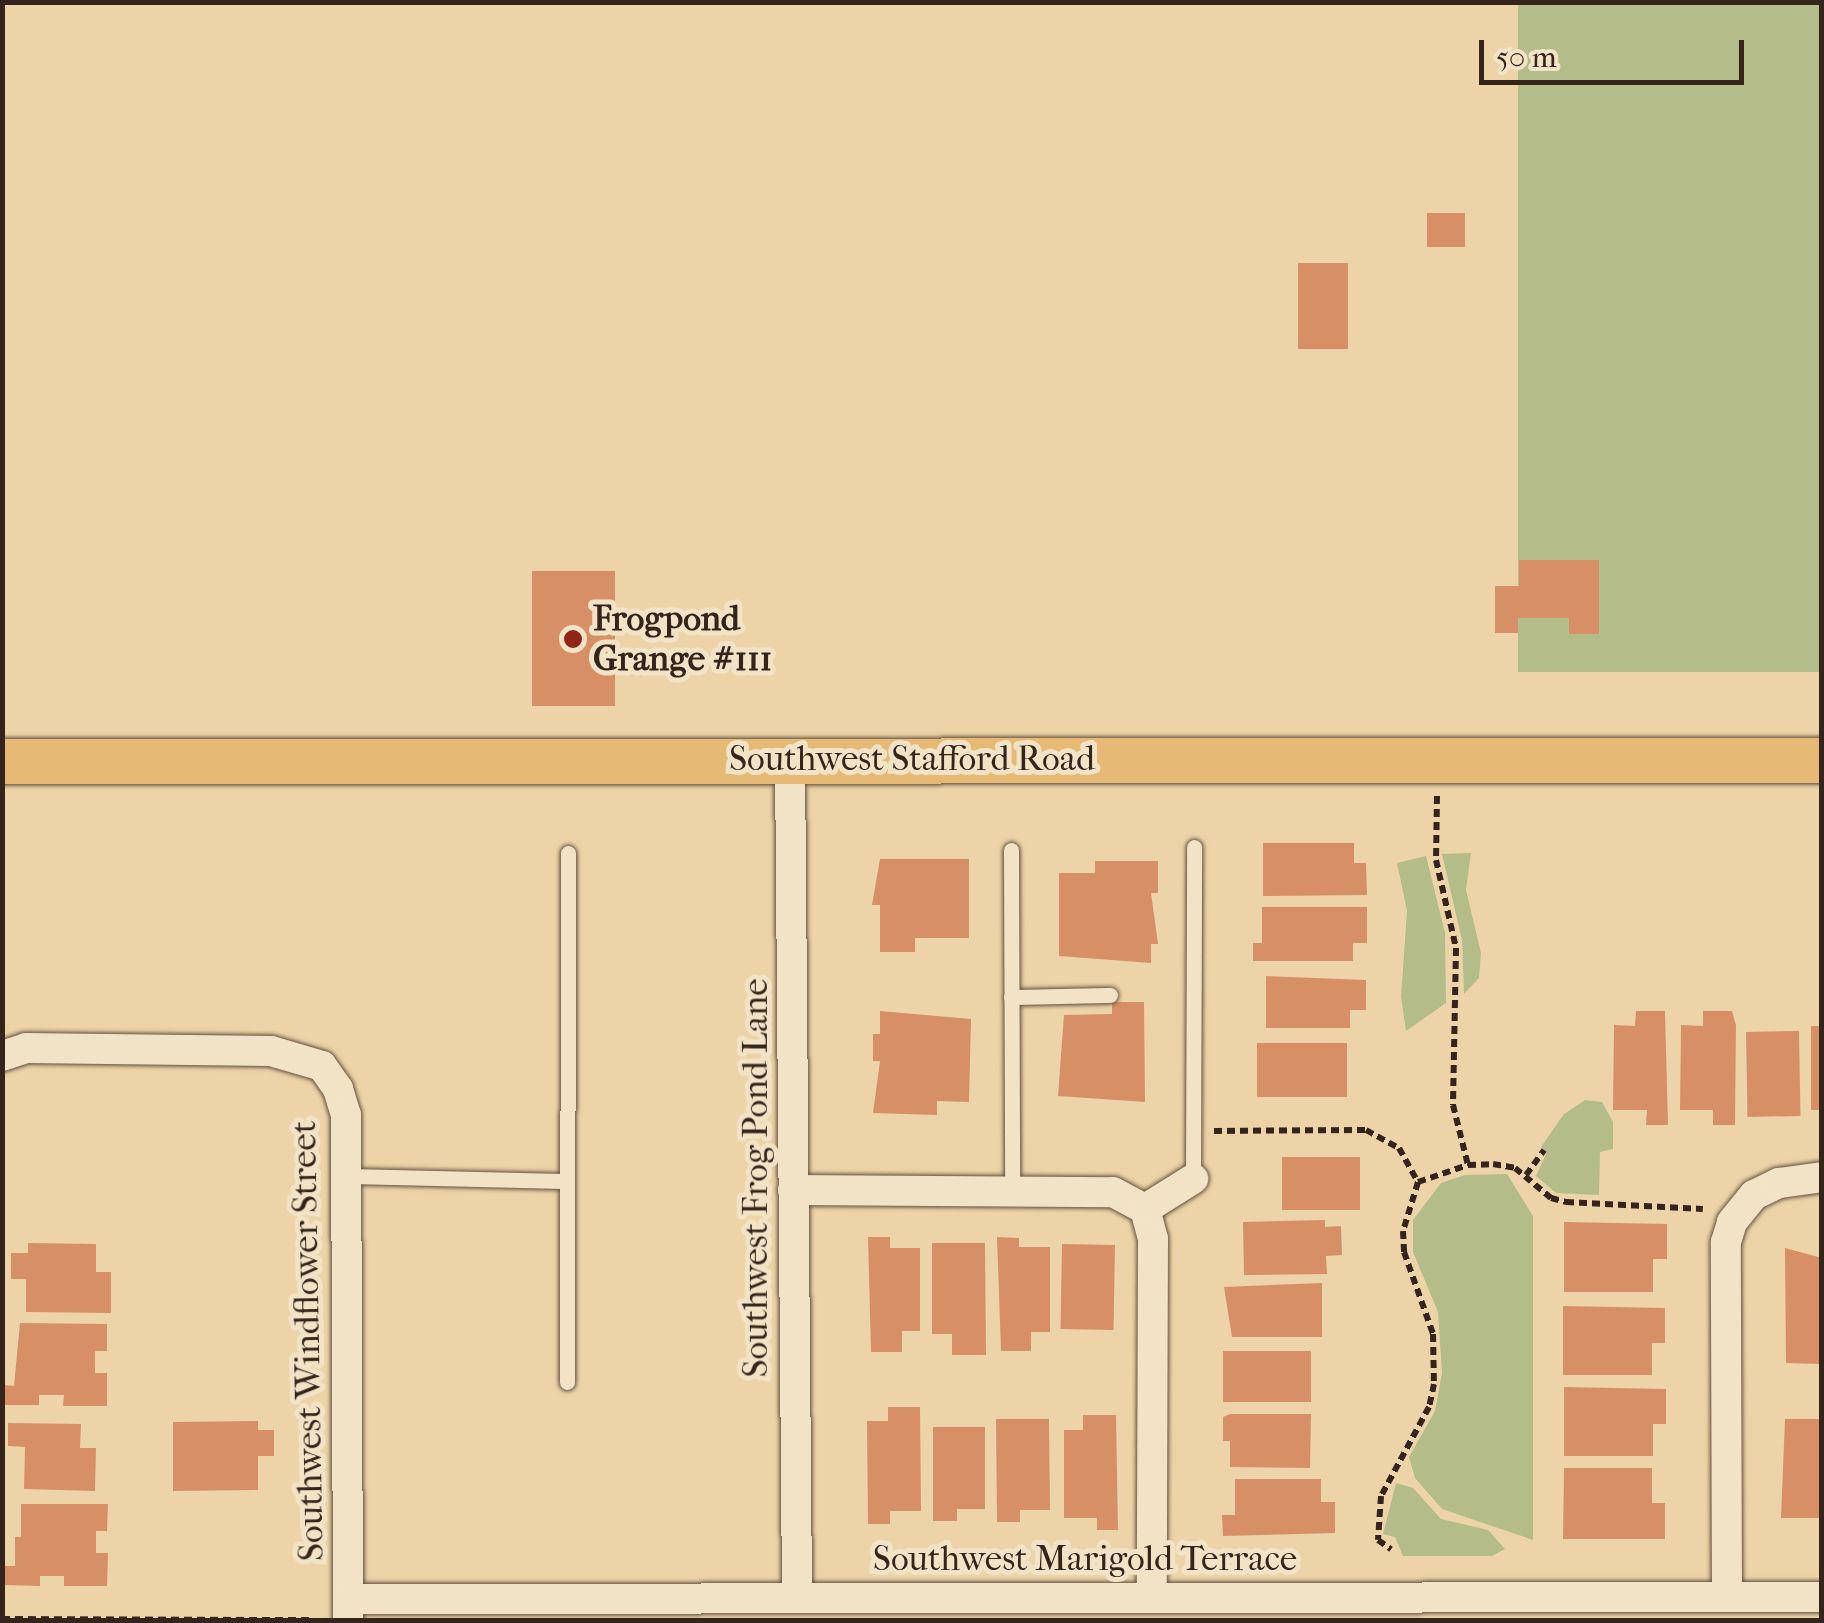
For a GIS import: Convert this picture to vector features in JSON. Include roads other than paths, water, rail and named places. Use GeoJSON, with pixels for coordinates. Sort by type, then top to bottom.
{"type":"FeatureCollection","features":[{"type":"Feature","properties":{"kind":"main road","name":"Southwest Stafford Road"},"geometry":{"type":"LineString","coordinates":[[2,761],[1822,760]]}},
{"type":"Feature","properties":{"kind":"street","name":"Southwest Frog Pond Lane"},"geometry":{"type":"LineString","coordinates":[[790,758],[796,1613]]}},
{"type":"Feature","properties":{"kind":"street","name":"Southwest Windflower Street"},"geometry":{"type":"LineString","coordinates":[[2,1056],[26,1048],[271,1051],[322,1066],[346,1115],[349,1610]]}},
{"type":"Feature","properties":{"kind":"street"},"geometry":{"type":"LineString","coordinates":[[1728,1597],[1726,1242],[1732,1222],[1754,1195],[1779,1183],[1822,1177]]}},
{"type":"Feature","properties":{"kind":"street"},"geometry":{"type":"LineString","coordinates":[[1145,1209],[1193,1179]]}},
{"type":"Feature","properties":{"kind":"street"},"geometry":{"type":"LineString","coordinates":[[794,1190],[1113,1192],[1145,1209],[1153,1239],[1152,1597]]}},
{"type":"Feature","properties":{"kind":"street","name":"Southwest Marigold Terrace"},"geometry":{"type":"LineString","coordinates":[[349,1610],[796,1613],[1152,1597],[1439,1609],[1822,1597]]}},
{"type":"Feature","properties":{"kind":"lane"},"geometry":{"type":"LineString","coordinates":[[1193,1179],[1194,847]]}},
{"type":"Feature","properties":{"kind":"lane"},"geometry":{"type":"LineString","coordinates":[[1011,850],[1012,1191]]}},
{"type":"Feature","properties":{"kind":"lane"},"geometry":{"type":"LineString","coordinates":[[567,1382],[568,853]]}},
{"type":"Feature","properties":{"kind":"lane"},"geometry":{"type":"LineString","coordinates":[[1011,997],[1110,996]]}},
{"type":"Feature","properties":{"kind":"lane"},"geometry":{"type":"LineString","coordinates":[[346,1176],[567,1181]]}},
{"type":"Feature","properties":{"kind":"place","name":"Frogpond Grange #111"},"geometry":{"type":"Point","coordinates":[573,639]}}]}
